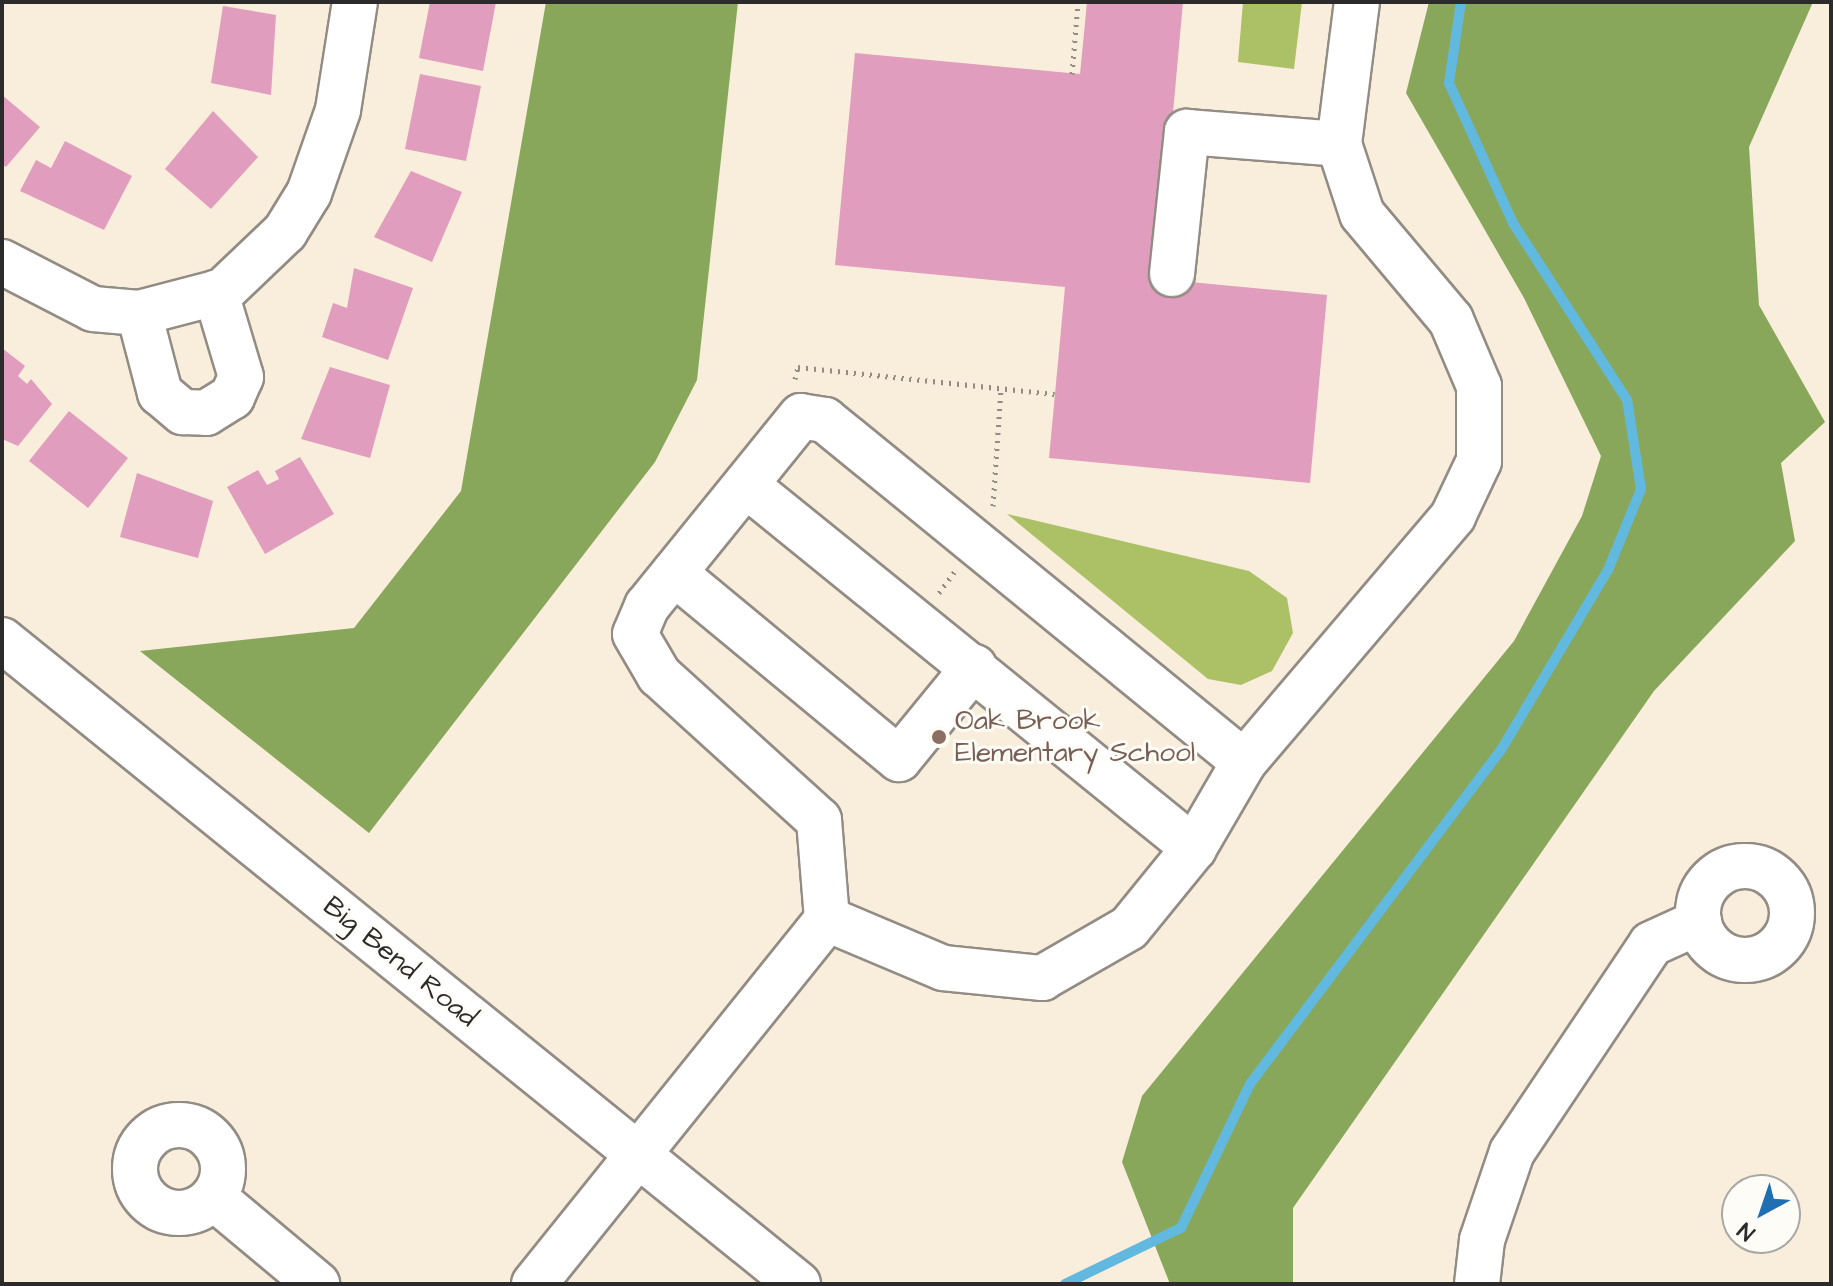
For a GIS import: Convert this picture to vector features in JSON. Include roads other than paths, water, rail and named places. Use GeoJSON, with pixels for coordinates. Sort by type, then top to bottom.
{"type":"FeatureCollection","features":[{"type":"Feature","properties":{"kind":"street"},"geometry":{"type":"LineString","coordinates":[[2,262],[93,309],[139,313],[216,293],[285,232],[309,193],[338,110],[355,2]]}},
{"type":"Feature","properties":{"kind":"street"},"geometry":{"type":"LineString","coordinates":[[827,919],[943,968],[1042,978],[1129,928],[1194,848],[1244,762],[1453,516],[1479,461],[1479,386],[1451,320],[1362,214],[1339,144],[1357,2]]}},
{"type":"Feature","properties":{"kind":"street"},"geometry":{"type":"LineString","coordinates":[[1172,274],[1187,132],[1339,144]]}},
{"type":"Feature","properties":{"kind":"street"},"geometry":{"type":"LineString","coordinates":[[139,313],[160,393],[183,412],[206,413],[232,397],[241,377],[216,293]]}},
{"type":"Feature","properties":{"kind":"street"},"geometry":{"type":"LineString","coordinates":[[534,1284],[827,919],[819,820],[659,675],[635,634],[674,573],[801,416],[825,420],[1244,762]]}},
{"type":"Feature","properties":{"kind":"street"},"geometry":{"type":"LineString","coordinates":[[746,485],[1194,848]]}},
{"type":"Feature","properties":{"kind":"street"},"geometry":{"type":"LineString","coordinates":[[674,573],[899,759],[974,667]]}},
{"type":"Feature","properties":{"kind":"street","name":"Big Bend Road"},"geometry":{"type":"LineString","coordinates":[[2,640],[798,1284]]}},
{"type":"Feature","properties":{"kind":"street"},"geometry":{"type":"LineString","coordinates":[[1477,1284],[1482,1240],[1512,1152],[1651,944],[1699,922]]}},
{"type":"Feature","properties":{"kind":"street"},"geometry":{"type":"LineString","coordinates":[[213,1197],[317,1284]]}},
{"type":"Feature","properties":{"kind":"waterway"},"geometry":{"type":"LineString","coordinates":[[1065,1284],[1181,1228],[1250,1084],[1501,750],[1608,570],[1641,489],[1627,400],[1513,223],[1449,83],[1461,2]]}},
{"type":"Feature","properties":{"kind":"place","name":"Oak Brook Elementary School"},"geometry":{"type":"Point","coordinates":[939,737]}}]}
